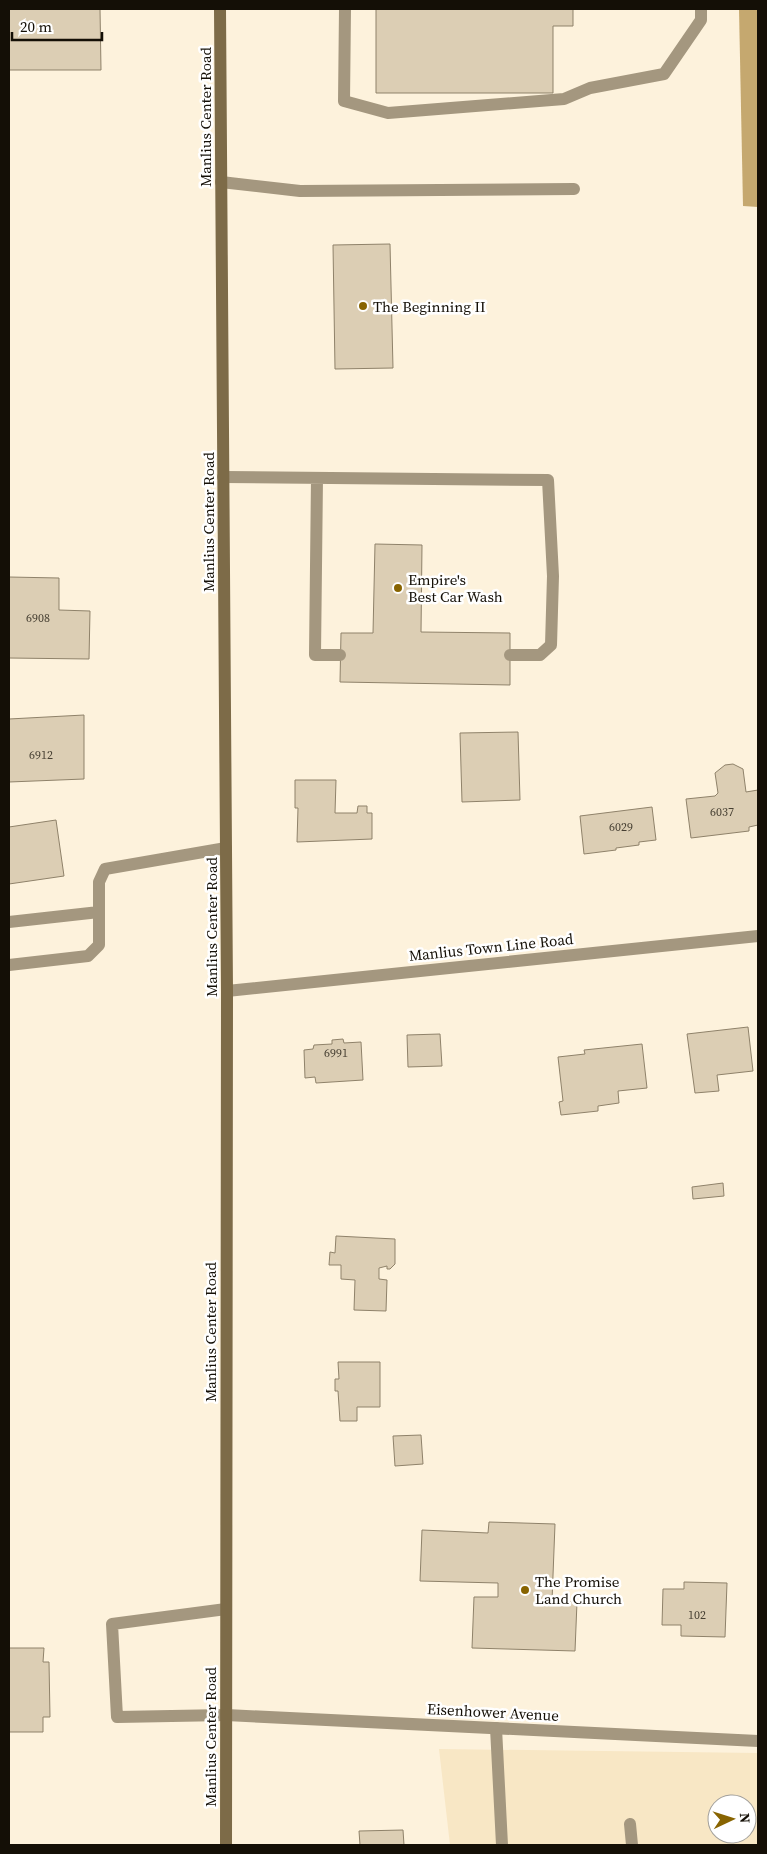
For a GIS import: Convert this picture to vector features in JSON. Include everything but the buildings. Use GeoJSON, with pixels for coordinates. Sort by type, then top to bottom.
{"type":"FeatureCollection","features":[{"type":"Feature","properties":{"kind":"main road","name":"Manlius Center Road"},"geometry":{"type":"LineString","coordinates":[[220,9],[227,991],[226,1845]]}},
{"type":"Feature","properties":{"kind":"street"},"geometry":{"type":"LineString","coordinates":[[345,9],[344,101],[388,113],[564,99],[590,88],[664,74],[701,20],[701,9]]}},
{"type":"Feature","properties":{"kind":"street"},"geometry":{"type":"LineString","coordinates":[[221,182],[300,191],[574,189]]}},
{"type":"Feature","properties":{"kind":"street"},"geometry":{"type":"LineString","coordinates":[[224,478],[548,480],[553,576],[551,644],[540,655],[510,655]]}},
{"type":"Feature","properties":{"kind":"street"},"geometry":{"type":"LineString","coordinates":[[317,478],[315,655],[340,655]]}},
{"type":"Feature","properties":{"kind":"street"},"geometry":{"type":"LineString","coordinates":[[9,965],[88,956],[99,945],[99,882],[105,869],[226,848]]}},
{"type":"Feature","properties":{"kind":"street"},"geometry":{"type":"LineString","coordinates":[[9,922],[99,912]]}},
{"type":"Feature","properties":{"kind":"street","name":"Manlius Town Line Road"},"geometry":{"type":"LineString","coordinates":[[227,991],[758,936]]}},
{"type":"Feature","properties":{"kind":"street","name":"Eisenhower Avenue"},"geometry":{"type":"LineString","coordinates":[[226,1609],[112,1624],[116,1717],[226,1715],[758,1741]]}},
{"type":"Feature","properties":{"kind":"street"},"geometry":{"type":"LineString","coordinates":[[496,1728],[502,1845]]}},
{"type":"Feature","properties":{"kind":"street"},"geometry":{"type":"LineString","coordinates":[[630,1824],[632,1845]]}},
{"type":"Feature","properties":{"kind":"shaded area"},"geometry":{"type":"Polygon","coordinates":[[[739,9],[758,9],[758,207],[743,206],[739,9]]]}},
{"type":"Feature","properties":{"kind":"shaded area"},"geometry":{"type":"Polygon","coordinates":[[[439,1749],[758,1753],[758,1845],[450,1845],[439,1749]]]}},
{"type":"Feature","properties":{"kind":"place","name":"The Beginning II"},"geometry":{"type":"Point","coordinates":[363,306]}},
{"type":"Feature","properties":{"kind":"place","name":"Empire's Best Car Wash"},"geometry":{"type":"Point","coordinates":[398,588]}},
{"type":"Feature","properties":{"kind":"place","name":"The Promise Land Church"},"geometry":{"type":"Point","coordinates":[525,1590]}}]}
